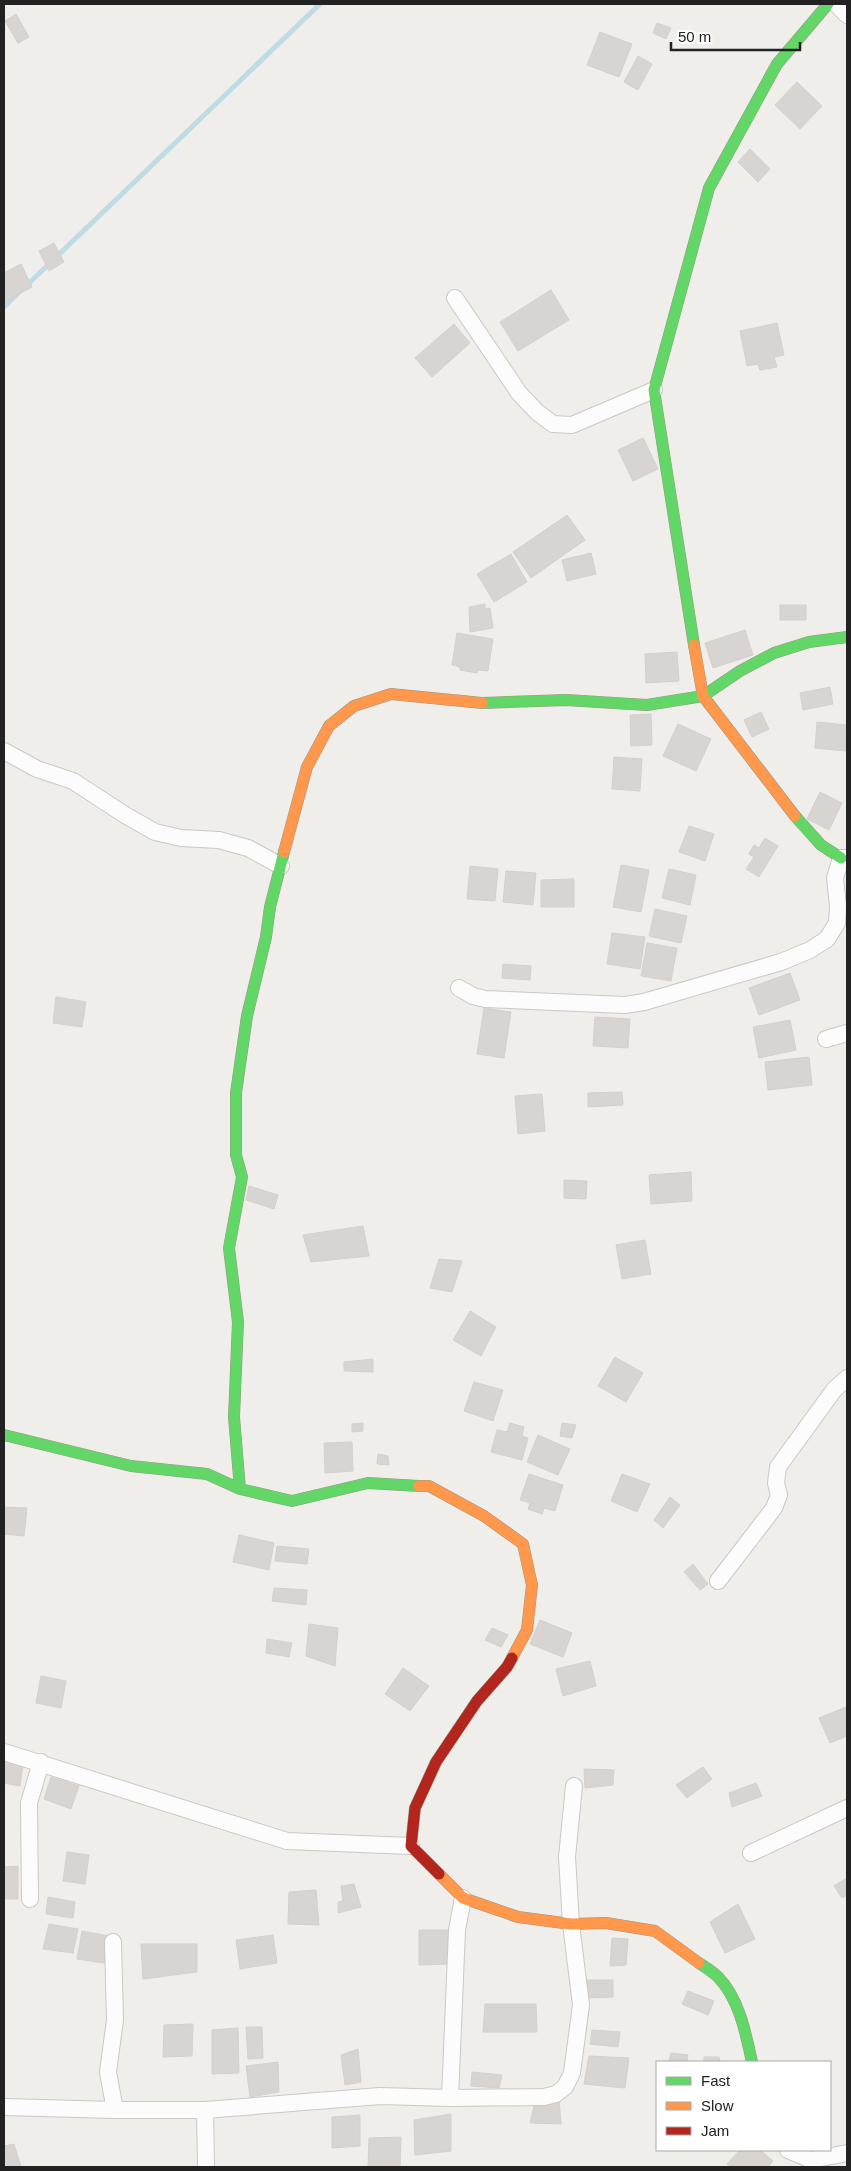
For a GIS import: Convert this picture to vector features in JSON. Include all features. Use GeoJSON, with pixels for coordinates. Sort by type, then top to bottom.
{"type":"FeatureCollection","features":[{"type":"Feature","properties":{"kind":"street"},"geometry":{"type":"LineString","coordinates":[[459,988],[473,996],[485,999],[625,1005],[644,1002],[781,962],[810,950],[828,938],[837,923],[836,878],[844,858],[821,845],[804,827],[703,696],[685,594],[654,390],[709,188],[776,64],[828,4]]}},
{"type":"Feature","properties":{"kind":"street"},"geometry":{"type":"LineString","coordinates":[[836,4],[847,15]]}},
{"type":"Feature","properties":{"kind":"street"},"geometry":{"type":"LineString","coordinates":[[455,298],[519,393],[537,412],[553,424],[572,425],[654,390]]}},
{"type":"Feature","properties":{"kind":"street"},"geometry":{"type":"LineString","coordinates":[[240,1489],[234,1417],[238,1322],[229,1248],[242,1177],[236,1155],[236,1093],[247,1016],[266,937],[270,907],[307,767],[329,726],[354,706],[391,694],[476,703],[566,700],[647,705],[703,696],[740,671],[774,653],[809,642],[847,637]]}},
{"type":"Feature","properties":{"kind":"street"},"geometry":{"type":"LineString","coordinates":[[4,751],[37,769],[73,781],[124,815],[155,832],[181,838],[219,840],[241,846],[281,866]]}},
{"type":"Feature","properties":{"kind":"street"},"geometry":{"type":"LineString","coordinates":[[826,1039],[847,1032]]}},
{"type":"Feature","properties":{"kind":"street"},"geometry":{"type":"LineString","coordinates":[[718,1581],[774,1508],[779,1495],[776,1483],[778,1467],[834,1390],[847,1378]]}},
{"type":"Feature","properties":{"kind":"street"},"geometry":{"type":"LineString","coordinates":[[4,1436],[131,1466],[206,1474],[240,1489],[292,1501],[368,1483],[429,1486],[484,1516],[524,1544],[532,1585],[527,1630],[507,1667],[477,1701],[436,1762],[415,1808],[412,1846]]}},
{"type":"Feature","properties":{"kind":"street"},"geometry":{"type":"LineString","coordinates":[[4,1752],[41,1762],[119,1789],[287,1841],[412,1846],[464,1898],[518,1917],[571,1924],[606,1923],[655,1931],[695,1958],[718,1977],[734,2001],[748,2042],[752,2061]]}},
{"type":"Feature","properties":{"kind":"street"},"geometry":{"type":"LineString","coordinates":[[30,1899],[29,1803],[41,1762]]}},
{"type":"Feature","properties":{"kind":"street"},"geometry":{"type":"LineString","coordinates":[[4,2107],[204,2110],[380,2096],[450,2098],[544,2097],[556,2094],[565,2087],[572,2073],[581,2005],[571,1924],[567,1857],[574,1786]]}},
{"type":"Feature","properties":{"kind":"street"},"geometry":{"type":"LineString","coordinates":[[751,1853],[847,1808]]}},
{"type":"Feature","properties":{"kind":"street"},"geometry":{"type":"LineString","coordinates":[[450,2098],[457,1930],[464,1898]]}},
{"type":"Feature","properties":{"kind":"street"},"geometry":{"type":"LineString","coordinates":[[113,1942],[115,2020],[108,2072],[115,2110]]}},
{"type":"Feature","properties":{"kind":"street"},"geometry":{"type":"LineString","coordinates":[[204,2110],[206,2167]]}},
{"type":"Feature","properties":{"kind":"street"},"geometry":{"type":"LineString","coordinates":[[790,2151],[812,2160],[847,2152]]}},
{"type":"Feature","properties":{"kind":"building"},"geometry":{"type":"Polygon","coordinates":[[[16,14],[29,37],[18,43],[5,21],[16,14]]]}},
{"type":"Feature","properties":{"kind":"building"},"geometry":{"type":"Polygon","coordinates":[[[657,23],[671,28],[666,39],[653,33],[657,23]]]}},
{"type":"Feature","properties":{"kind":"building"},"geometry":{"type":"Polygon","coordinates":[[[600,32],[632,44],[619,77],[587,65],[600,32]]]}},
{"type":"Feature","properties":{"kind":"building"},"geometry":{"type":"Polygon","coordinates":[[[638,56],[652,64],[638,90],[624,82],[638,56]]]}},
{"type":"Feature","properties":{"kind":"building"},"geometry":{"type":"Polygon","coordinates":[[[797,82],[822,106],[800,129],[775,105],[797,82]]]}},
{"type":"Feature","properties":{"kind":"building"},"geometry":{"type":"Polygon","coordinates":[[[750,149],[770,169],[758,182],[738,162],[750,149]]]}},
{"type":"Feature","properties":{"kind":"building"},"geometry":{"type":"Polygon","coordinates":[[[54,243],[64,262],[49,271],[39,251],[54,243]]]}},
{"type":"Feature","properties":{"kind":"building"},"geometry":{"type":"Polygon","coordinates":[[[21,264],[32,287],[4,302],[4,273],[21,264]]]}},
{"type":"Feature","properties":{"kind":"building"},"geometry":{"type":"Polygon","coordinates":[[[551,290],[569,320],[518,351],[500,322],[551,290]]]}},
{"type":"Feature","properties":{"kind":"building"},"geometry":{"type":"Polygon","coordinates":[[[777,323],[784,355],[774,357],[777,367],[760,370],[758,364],[747,366],[740,331],[777,323]]]}},
{"type":"Feature","properties":{"kind":"building"},"geometry":{"type":"Polygon","coordinates":[[[454,324],[470,343],[432,377],[415,358],[454,324]]]}},
{"type":"Feature","properties":{"kind":"building"},"geometry":{"type":"Polygon","coordinates":[[[643,438],[658,469],[633,481],[618,450],[643,438]]]}},
{"type":"Feature","properties":{"kind":"building"},"geometry":{"type":"Polygon","coordinates":[[[567,515],[585,540],[531,578],[513,552],[567,515]]]}},
{"type":"Feature","properties":{"kind":"building"},"geometry":{"type":"Polygon","coordinates":[[[591,553],[596,574],[567,581],[562,560],[591,553]]]}},
{"type":"Feature","properties":{"kind":"building"},"geometry":{"type":"Polygon","coordinates":[[[511,554],[527,582],[494,602],[477,574],[511,554]]]}},
{"type":"Feature","properties":{"kind":"building"},"geometry":{"type":"Polygon","coordinates":[[[485,604],[485,609],[490,608],[493,628],[470,632],[469,607],[485,604]]]}},
{"type":"Feature","properties":{"kind":"building"},"geometry":{"type":"Polygon","coordinates":[[[780,605],[806,605],[806,620],[780,620],[780,605]]]}},
{"type":"Feature","properties":{"kind":"building"},"geometry":{"type":"Polygon","coordinates":[[[745,630],[753,655],[713,668],[705,643],[745,630]]]}},
{"type":"Feature","properties":{"kind":"building"},"geometry":{"type":"Polygon","coordinates":[[[457,633],[493,639],[488,671],[478,670],[477,673],[460,670],[460,667],[452,665],[457,633]]]}},
{"type":"Feature","properties":{"kind":"building"},"geometry":{"type":"Polygon","coordinates":[[[677,652],[679,681],[646,683],[645,654],[677,652]]]}},
{"type":"Feature","properties":{"kind":"building"},"geometry":{"type":"Polygon","coordinates":[[[830,687],[833,704],[803,710],[800,693],[830,687]]]}},
{"type":"Feature","properties":{"kind":"building"},"geometry":{"type":"Polygon","coordinates":[[[761,712],[769,729],[752,737],[744,720],[761,712]]]}},
{"type":"Feature","properties":{"kind":"building"},"geometry":{"type":"Polygon","coordinates":[[[651,714],[652,745],[631,746],[630,715],[651,714]]]}},
{"type":"Feature","properties":{"kind":"building"},"geometry":{"type":"Polygon","coordinates":[[[817,722],[847,725],[846,751],[815,748],[817,722]]]}},
{"type":"Feature","properties":{"kind":"building"},"geometry":{"type":"Polygon","coordinates":[[[678,724],[711,739],[696,771],[663,756],[678,724]]]}},
{"type":"Feature","properties":{"kind":"building"},"geometry":{"type":"Polygon","coordinates":[[[614,757],[642,759],[640,791],[612,789],[614,757]]]}},
{"type":"Feature","properties":{"kind":"building"},"geometry":{"type":"Polygon","coordinates":[[[820,792],[842,803],[829,830],[807,819],[820,792]]]}},
{"type":"Feature","properties":{"kind":"building"},"geometry":{"type":"Polygon","coordinates":[[[689,826],[714,834],[705,861],[679,852],[689,826]]]}},
{"type":"Feature","properties":{"kind":"building"},"geometry":{"type":"Polygon","coordinates":[[[765,838],[778,846],[759,877],[746,869],[754,857],[749,854],[754,845],[759,848],[765,838]]]}},
{"type":"Feature","properties":{"kind":"building"},"geometry":{"type":"Polygon","coordinates":[[[621,865],[649,870],[641,912],[613,907],[621,865]]]}},
{"type":"Feature","properties":{"kind":"building"},"geometry":{"type":"Polygon","coordinates":[[[470,866],[498,869],[495,901],[467,899],[470,866]]]}},
{"type":"Feature","properties":{"kind":"building"},"geometry":{"type":"Polygon","coordinates":[[[669,869],[696,875],[690,905],[662,898],[669,869]]]}},
{"type":"Feature","properties":{"kind":"building"},"geometry":{"type":"Polygon","coordinates":[[[506,871],[536,873],[533,905],[503,902],[506,871]]]}},
{"type":"Feature","properties":{"kind":"building"},"geometry":{"type":"Polygon","coordinates":[[[574,879],[574,907],[541,907],[541,880],[574,879]]]}},
{"type":"Feature","properties":{"kind":"building"},"geometry":{"type":"Polygon","coordinates":[[[655,909],[687,916],[681,943],[649,936],[655,909]]]}},
{"type":"Feature","properties":{"kind":"building"},"geometry":{"type":"Polygon","coordinates":[[[612,933],[645,937],[640,969],[607,964],[612,933]]]}},
{"type":"Feature","properties":{"kind":"building"},"geometry":{"type":"Polygon","coordinates":[[[647,943],[677,948],[671,981],[641,976],[647,943]]]}},
{"type":"Feature","properties":{"kind":"building"},"geometry":{"type":"Polygon","coordinates":[[[503,964],[531,966],[530,980],[502,978],[503,964]]]}},
{"type":"Feature","properties":{"kind":"building"},"geometry":{"type":"Polygon","coordinates":[[[790,973],[800,1000],[759,1015],[749,988],[790,973]]]}},
{"type":"Feature","properties":{"kind":"building"},"geometry":{"type":"Polygon","coordinates":[[[56,997],[86,1002],[82,1027],[53,1023],[56,997]]]}},
{"type":"Feature","properties":{"kind":"building"},"geometry":{"type":"Polygon","coordinates":[[[484,1008],[511,1012],[504,1058],[477,1054],[484,1008]]]}},
{"type":"Feature","properties":{"kind":"building"},"geometry":{"type":"Polygon","coordinates":[[[595,1017],[630,1019],[628,1048],[593,1046],[595,1017]]]}},
{"type":"Feature","properties":{"kind":"building"},"geometry":{"type":"Polygon","coordinates":[[[790,1020],[796,1050],[759,1058],[753,1027],[790,1020]]]}},
{"type":"Feature","properties":{"kind":"building"},"geometry":{"type":"Polygon","coordinates":[[[809,1057],[812,1085],[768,1090],[765,1062],[809,1057]]]}},
{"type":"Feature","properties":{"kind":"building"},"geometry":{"type":"Polygon","coordinates":[[[622,1092],[623,1105],[588,1107],[588,1093],[622,1092]]]}},
{"type":"Feature","properties":{"kind":"building"},"geometry":{"type":"Polygon","coordinates":[[[542,1094],[545,1131],[518,1134],[515,1096],[542,1094]]]}},
{"type":"Feature","properties":{"kind":"building"},"geometry":{"type":"Polygon","coordinates":[[[691,1172],[692,1201],[651,1204],[649,1175],[691,1172]]]}},
{"type":"Feature","properties":{"kind":"building"},"geometry":{"type":"Polygon","coordinates":[[[564,1180],[587,1181],[586,1199],[564,1198],[564,1180]]]}},
{"type":"Feature","properties":{"kind":"building"},"geometry":{"type":"Polygon","coordinates":[[[249,1186],[278,1195],[274,1209],[246,1200],[249,1186]]]}},
{"type":"Feature","properties":{"kind":"building"},"geometry":{"type":"Polygon","coordinates":[[[363,1226],[369,1256],[311,1262],[303,1235],[363,1226]]]}},
{"type":"Feature","properties":{"kind":"building"},"geometry":{"type":"Polygon","coordinates":[[[645,1240],[651,1274],[622,1279],[616,1245],[645,1240]]]}},
{"type":"Feature","properties":{"kind":"building"},"geometry":{"type":"Polygon","coordinates":[[[439,1259],[462,1261],[452,1292],[430,1288],[439,1259]]]}},
{"type":"Feature","properties":{"kind":"building"},"geometry":{"type":"Polygon","coordinates":[[[470,1311],[496,1327],[481,1356],[453,1340],[470,1311]]]}},
{"type":"Feature","properties":{"kind":"building"},"geometry":{"type":"Polygon","coordinates":[[[615,1357],[643,1373],[626,1402],[598,1386],[615,1357]]]}},
{"type":"Feature","properties":{"kind":"building"},"geometry":{"type":"Polygon","coordinates":[[[373,1359],[373,1372],[344,1371],[344,1362],[373,1359]]]}},
{"type":"Feature","properties":{"kind":"building"},"geometry":{"type":"Polygon","coordinates":[[[474,1382],[503,1390],[493,1421],[464,1411],[474,1382]]]}},
{"type":"Feature","properties":{"kind":"building"},"geometry":{"type":"Polygon","coordinates":[[[363,1423],[363,1431],[352,1432],[352,1424],[363,1423]]]}},
{"type":"Feature","properties":{"kind":"building"},"geometry":{"type":"Polygon","coordinates":[[[510,1423],[524,1427],[522,1436],[528,1438],[522,1460],[491,1452],[497,1430],[507,1432],[510,1423]]]}},
{"type":"Feature","properties":{"kind":"building"},"geometry":{"type":"Polygon","coordinates":[[[562,1423],[576,1425],[572,1438],[560,1436],[562,1423]]]}},
{"type":"Feature","properties":{"kind":"building"},"geometry":{"type":"Polygon","coordinates":[[[538,1435],[570,1449],[558,1475],[527,1462],[538,1435]]]}},
{"type":"Feature","properties":{"kind":"building"},"geometry":{"type":"Polygon","coordinates":[[[352,1442],[353,1471],[325,1473],[324,1443],[352,1442]]]}},
{"type":"Feature","properties":{"kind":"building"},"geometry":{"type":"Polygon","coordinates":[[[378,1454],[388,1456],[389,1465],[377,1464],[378,1454]]]}},
{"type":"Feature","properties":{"kind":"building"},"geometry":{"type":"Polygon","coordinates":[[[529,1474],[563,1485],[555,1511],[544,1508],[542,1514],[528,1509],[530,1503],[520,1500],[529,1474]]]}},
{"type":"Feature","properties":{"kind":"building"},"geometry":{"type":"Polygon","coordinates":[[[622,1474],[650,1484],[637,1512],[611,1501],[622,1474]]]}},
{"type":"Feature","properties":{"kind":"building"},"geometry":{"type":"Polygon","coordinates":[[[670,1497],[680,1505],[663,1528],[654,1520],[670,1497]]]}},
{"type":"Feature","properties":{"kind":"building"},"geometry":{"type":"Polygon","coordinates":[[[4,1507],[27,1508],[24,1536],[4,1534],[4,1507]]]}},
{"type":"Feature","properties":{"kind":"building"},"geometry":{"type":"Polygon","coordinates":[[[239,1535],[274,1543],[269,1570],[233,1562],[239,1535]]]}},
{"type":"Feature","properties":{"kind":"building"},"geometry":{"type":"Polygon","coordinates":[[[277,1546],[309,1549],[307,1564],[275,1561],[277,1546]]]}},
{"type":"Feature","properties":{"kind":"building"},"geometry":{"type":"Polygon","coordinates":[[[693,1564],[708,1584],[700,1590],[684,1572],[693,1564]]]}},
{"type":"Feature","properties":{"kind":"building"},"geometry":{"type":"Polygon","coordinates":[[[274,1588],[307,1590],[306,1605],[272,1601],[274,1588]]]}},
{"type":"Feature","properties":{"kind":"building"},"geometry":{"type":"Polygon","coordinates":[[[540,1620],[572,1633],[563,1657],[530,1644],[540,1620]]]}},
{"type":"Feature","properties":{"kind":"building"},"geometry":{"type":"Polygon","coordinates":[[[309,1624],[338,1628],[335,1666],[306,1656],[309,1624]]]}},
{"type":"Feature","properties":{"kind":"building"},"geometry":{"type":"Polygon","coordinates":[[[492,1628],[508,1635],[501,1647],[485,1640],[492,1628]]]}},
{"type":"Feature","properties":{"kind":"building"},"geometry":{"type":"Polygon","coordinates":[[[267,1639],[292,1643],[289,1657],[266,1653],[267,1639]]]}},
{"type":"Feature","properties":{"kind":"building"},"geometry":{"type":"Polygon","coordinates":[[[590,1661],[596,1686],[563,1696],[556,1669],[590,1661]]]}},
{"type":"Feature","properties":{"kind":"building"},"geometry":{"type":"Polygon","coordinates":[[[403,1668],[429,1686],[410,1711],[385,1694],[403,1668]]]}},
{"type":"Feature","properties":{"kind":"building"},"geometry":{"type":"Polygon","coordinates":[[[41,1676],[66,1681],[61,1708],[36,1703],[41,1676]]]}},
{"type":"Feature","properties":{"kind":"building"},"geometry":{"type":"Polygon","coordinates":[[[846,1707],[847,1736],[830,1743],[819,1718],[846,1707]]]}},
{"type":"Feature","properties":{"kind":"building"},"geometry":{"type":"Polygon","coordinates":[[[4,1761],[23,1764],[20,1786],[4,1783],[4,1761]]]}},
{"type":"Feature","properties":{"kind":"building"},"geometry":{"type":"Polygon","coordinates":[[[703,1767],[712,1779],[687,1798],[676,1785],[703,1767]]]}},
{"type":"Feature","properties":{"kind":"building"},"geometry":{"type":"Polygon","coordinates":[[[584,1769],[614,1770],[613,1785],[585,1788],[584,1769]]]}},
{"type":"Feature","properties":{"kind":"building"},"geometry":{"type":"Polygon","coordinates":[[[51,1777],[79,1786],[71,1809],[44,1799],[51,1777]]]}},
{"type":"Feature","properties":{"kind":"building"},"geometry":{"type":"Polygon","coordinates":[[[756,1783],[762,1796],[732,1807],[729,1793],[756,1783]]]}},
{"type":"Feature","properties":{"kind":"building"},"geometry":{"type":"Polygon","coordinates":[[[67,1852],[89,1855],[85,1884],[63,1881],[67,1852]]]}},
{"type":"Feature","properties":{"kind":"building"},"geometry":{"type":"Polygon","coordinates":[[[18,1866],[18,1899],[4,1899],[4,1867],[18,1866]]]}},
{"type":"Feature","properties":{"kind":"building"},"geometry":{"type":"Polygon","coordinates":[[[847,1878],[847,1895],[842,1898],[834,1886],[847,1878]]]}},
{"type":"Feature","properties":{"kind":"building"},"geometry":{"type":"Polygon","coordinates":[[[354,1884],[361,1907],[338,1913],[338,1902],[343,1901],[341,1886],[354,1884]]]}},
{"type":"Feature","properties":{"kind":"building"},"geometry":{"type":"Polygon","coordinates":[[[316,1890],[319,1925],[288,1924],[289,1892],[316,1890]]]}},
{"type":"Feature","properties":{"kind":"building"},"geometry":{"type":"Polygon","coordinates":[[[48,1897],[75,1902],[73,1918],[46,1914],[48,1897]]]}},
{"type":"Feature","properties":{"kind":"building"},"geometry":{"type":"Polygon","coordinates":[[[738,1904],[755,1939],[725,1953],[710,1922],[738,1904]]]}},
{"type":"Feature","properties":{"kind":"building"},"geometry":{"type":"Polygon","coordinates":[[[49,1924],[78,1929],[73,1953],[43,1949],[49,1924]]]}},
{"type":"Feature","properties":{"kind":"building"},"geometry":{"type":"Polygon","coordinates":[[[419,1930],[451,1930],[451,1964],[419,1965],[419,1930]]]}},
{"type":"Feature","properties":{"kind":"building"},"geometry":{"type":"Polygon","coordinates":[[[82,1931],[109,1936],[104,1963],[77,1959],[82,1931]]]}},
{"type":"Feature","properties":{"kind":"building"},"geometry":{"type":"Polygon","coordinates":[[[273,1935],[277,1963],[240,1969],[236,1940],[273,1935]]]}},
{"type":"Feature","properties":{"kind":"building"},"geometry":{"type":"Polygon","coordinates":[[[612,1938],[628,1939],[626,1965],[610,1966],[612,1938]]]}},
{"type":"Feature","properties":{"kind":"building"},"geometry":{"type":"Polygon","coordinates":[[[141,1944],[197,1944],[197,1972],[143,1979],[141,1944]]]}},
{"type":"Feature","properties":{"kind":"building"},"geometry":{"type":"Polygon","coordinates":[[[583,1980],[613,1980],[613,1997],[585,1998],[583,1980]]]}},
{"type":"Feature","properties":{"kind":"building"},"geometry":{"type":"Polygon","coordinates":[[[688,1991],[714,2001],[708,2015],[682,2004],[688,1991]]]}},
{"type":"Feature","properties":{"kind":"building"},"geometry":{"type":"Polygon","coordinates":[[[485,2004],[536,2004],[537,2032],[483,2032],[485,2004]]]}},
{"type":"Feature","properties":{"kind":"building"},"geometry":{"type":"Polygon","coordinates":[[[193,2024],[192,2056],[163,2057],[164,2025],[193,2024]]]}},
{"type":"Feature","properties":{"kind":"building"},"geometry":{"type":"Polygon","coordinates":[[[246,2027],[262,2027],[263,2058],[248,2059],[246,2027]]]}},
{"type":"Feature","properties":{"kind":"building"},"geometry":{"type":"Polygon","coordinates":[[[238,2028],[239,2073],[212,2074],[212,2030],[238,2028]]]}},
{"type":"Feature","properties":{"kind":"building"},"geometry":{"type":"Polygon","coordinates":[[[592,2030],[620,2032],[618,2047],[590,2044],[592,2030]]]}},
{"type":"Feature","properties":{"kind":"building"},"geometry":{"type":"Polygon","coordinates":[[[358,2049],[361,2082],[345,2085],[341,2055],[358,2049]]]}},
{"type":"Feature","properties":{"kind":"building"},"geometry":{"type":"Polygon","coordinates":[[[671,2053],[688,2055],[687,2061],[669,2061],[671,2053]]]}},
{"type":"Feature","properties":{"kind":"building"},"geometry":{"type":"Polygon","coordinates":[[[589,2056],[629,2058],[625,2088],[584,2084],[589,2056]]]}},
{"type":"Feature","properties":{"kind":"building"},"geometry":{"type":"Polygon","coordinates":[[[704,2057],[719,2057],[720,2061],[704,2061],[704,2057]]]}},
{"type":"Feature","properties":{"kind":"building"},"geometry":{"type":"Polygon","coordinates":[[[278,2062],[279,2092],[250,2097],[246,2066],[278,2062]]]}},
{"type":"Feature","properties":{"kind":"building"},"geometry":{"type":"Polygon","coordinates":[[[472,2072],[502,2075],[499,2088],[471,2086],[472,2072]]]}},
{"type":"Feature","properties":{"kind":"building"},"geometry":{"type":"Polygon","coordinates":[[[559,2099],[561,2124],[530,2123],[535,2102],[559,2099]]]}},
{"type":"Feature","properties":{"kind":"building"},"geometry":{"type":"Polygon","coordinates":[[[451,2114],[451,2151],[415,2155],[414,2120],[451,2114]]]}},
{"type":"Feature","properties":{"kind":"building"},"geometry":{"type":"Polygon","coordinates":[[[360,2115],[360,2146],[332,2148],[332,2117],[360,2115]]]}},
{"type":"Feature","properties":{"kind":"building"},"geometry":{"type":"Polygon","coordinates":[[[401,2137],[400,2167],[368,2167],[369,2138],[401,2137]]]}},
{"type":"Feature","properties":{"kind":"building"},"geometry":{"type":"Polygon","coordinates":[[[14,2144],[21,2167],[4,2167],[4,2146],[14,2144]]]}},
{"type":"Feature","properties":{"kind":"building"},"geometry":{"type":"Polygon","coordinates":[[[739,2151],[761,2151],[773,2161],[768,2167],[731,2167],[727,2164],[739,2151]]]}},
{"type":"Feature","properties":{"kind":"waterway"},"geometry":{"type":"LineString","coordinates":[[26,286],[320,4]]}},
{"type":"Feature","properties":{"kind":"waterway"},"geometry":{"type":"LineString","coordinates":[[4,307],[20,291]]}},
{"type":"Feature","properties":{"kind":"traffic: fast"},"geometry":{"type":"LineString","coordinates":[[694,645],[654,390],[709,188],[777,64],[828,4]]}},
{"type":"Feature","properties":{"kind":"traffic: fast"},"geometry":{"type":"LineString","coordinates":[[482,703],[566,700],[647,705],[703,696],[740,671],[774,653],[809,642],[847,637]]}},
{"type":"Feature","properties":{"kind":"traffic: fast"},"geometry":{"type":"LineString","coordinates":[[795,816],[821,845],[841,858]]}},
{"type":"Feature","properties":{"kind":"traffic: fast"},"geometry":{"type":"LineString","coordinates":[[240,1489],[234,1417],[238,1322],[229,1248],[242,1177],[236,1155],[236,1093],[247,1016],[266,937],[270,907],[284,852]]}},
{"type":"Feature","properties":{"kind":"traffic: fast"},"geometry":{"type":"LineString","coordinates":[[4,1435],[131,1466],[207,1474],[240,1489],[292,1501],[368,1483],[419,1486]]}},
{"type":"Feature","properties":{"kind":"traffic: fast"},"geometry":{"type":"LineString","coordinates":[[699,1963],[718,1977],[731,1995],[741,2017],[752,2061]]}},
{"type":"Feature","properties":{"kind":"traffic: slow"},"geometry":{"type":"LineString","coordinates":[[694,645],[703,696],[795,816]]}},
{"type":"Feature","properties":{"kind":"traffic: slow"},"geometry":{"type":"LineString","coordinates":[[284,852],[307,767],[329,726],[354,706],[391,694],[482,703]]}},
{"type":"Feature","properties":{"kind":"traffic: slow"},"geometry":{"type":"LineString","coordinates":[[419,1486],[429,1486],[484,1516],[523,1544],[532,1585],[527,1630],[512,1658]]}},
{"type":"Feature","properties":{"kind":"traffic: slow"},"geometry":{"type":"LineString","coordinates":[[439,1874],[463,1898],[518,1917],[571,1924],[606,1923],[655,1931],[699,1963]]}},
{"type":"Feature","properties":{"kind":"traffic: jam"},"geometry":{"type":"LineString","coordinates":[[439,1874],[411,1846],[415,1808],[436,1762],[477,1701],[507,1667],[512,1658]]}}]}
